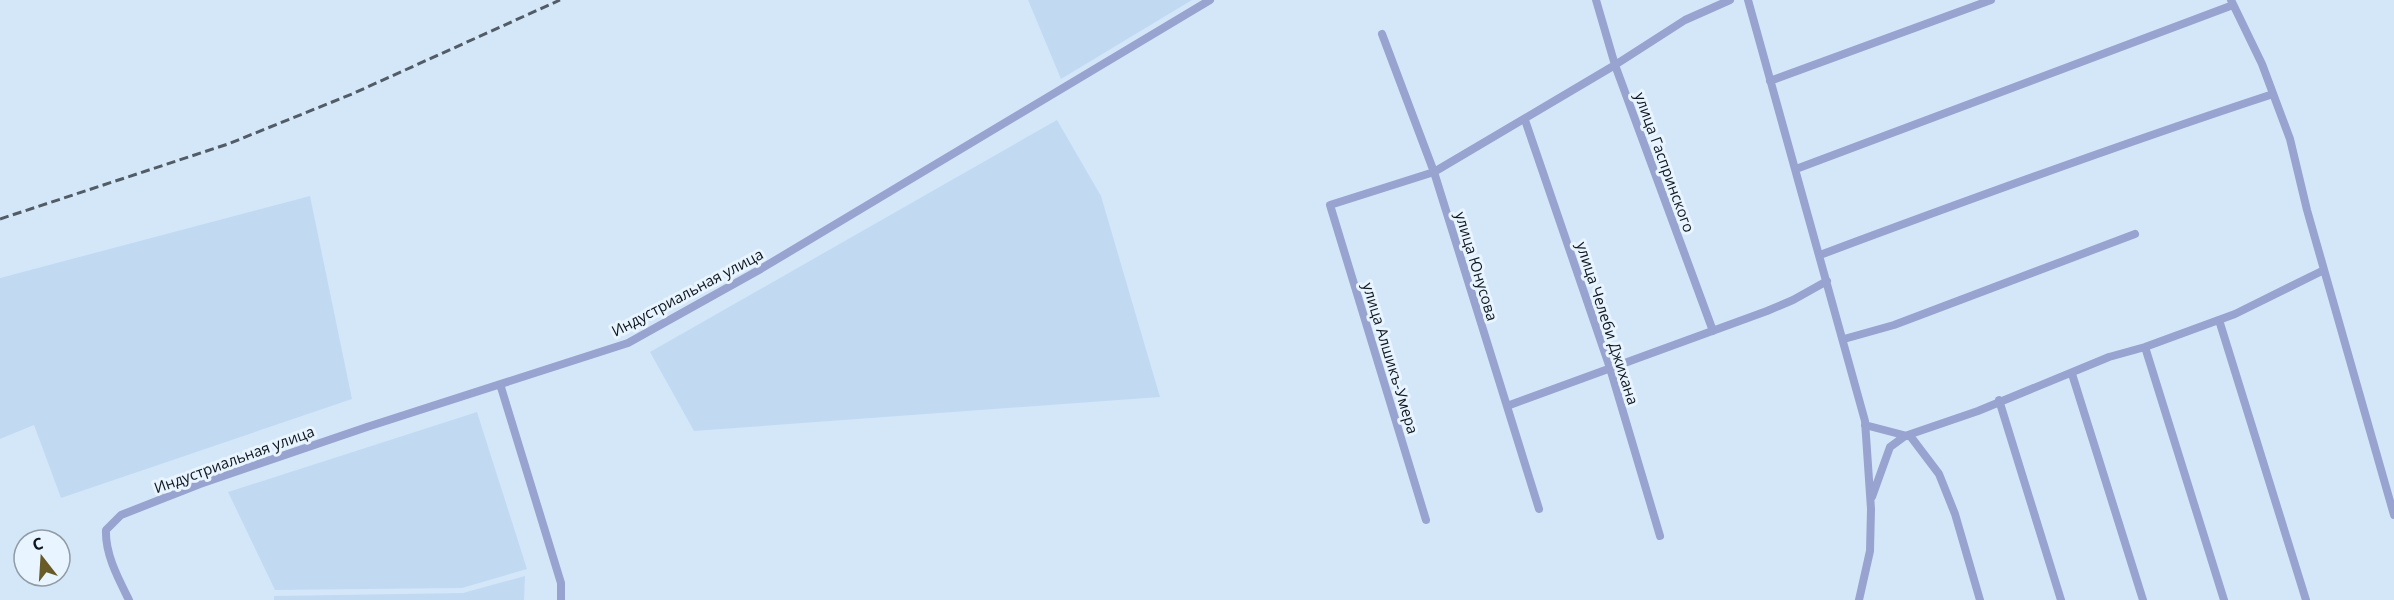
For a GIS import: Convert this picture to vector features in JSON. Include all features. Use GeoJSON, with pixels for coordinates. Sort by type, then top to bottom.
{"type":"FeatureCollection","features":[{"type":"Feature","properties":{"kind":"street","name":"Индустриальная улица"},"geometry":{"type":"LineString","coordinates":[[129,600],[116,573],[105,541],[106,530],[121,515],[211,480],[628,342],[759,270],[1210,0]]}},
{"type":"Feature","properties":{"kind":"street","name":"улица Гаспринского"},"geometry":{"type":"LineString","coordinates":[[1596,0],[1615,65],[1713,331]]}},
{"type":"Feature","properties":{"kind":"street"},"geometry":{"type":"LineString","coordinates":[[1434,172],[1525,120],[1685,20],[1730,0]]}},
{"type":"Feature","properties":{"kind":"street"},"geometry":{"type":"LineString","coordinates":[[1748,0],[1844,339],[1865,426],[1870,501],[1870,551],[1858,600]]}},
{"type":"Feature","properties":{"kind":"street"},"geometry":{"type":"LineString","coordinates":[[1770,81],[1991,0]]}},
{"type":"Feature","properties":{"kind":"street"},"geometry":{"type":"LineString","coordinates":[[1796,169],[2232,2],[2273,94],[2290,139],[2324,270],[2394,515]]}},
{"type":"Feature","properties":{"kind":"street","name":"улица Юнусова"},"geometry":{"type":"LineString","coordinates":[[1382,34],[1434,172],[1539,509]]}},
{"type":"Feature","properties":{"kind":"street"},"geometry":{"type":"LineString","coordinates":[[1820,255],[2063,164],[2154,136],[2273,94]]}},
{"type":"Feature","properties":{"kind":"street","name":"улица Челеби Джихана"},"geometry":{"type":"LineString","coordinates":[[1525,120],[1610,368],[1660,536]]}},
{"type":"Feature","properties":{"kind":"street","name":"улица Алшикъ-Умера"},"geometry":{"type":"LineString","coordinates":[[1426,520],[1329,205],[1434,172]]}},
{"type":"Feature","properties":{"kind":"street"},"geometry":{"type":"LineString","coordinates":[[1844,339],[1894,325],[2135,234]]}},
{"type":"Feature","properties":{"kind":"street"},"geometry":{"type":"LineString","coordinates":[[1870,501],[1890,447],[1905,436],[1978,411],[1999,400],[2072,374],[2109,357],[2145,347],[2219,320],[2324,270]]}},
{"type":"Feature","properties":{"kind":"street"},"geometry":{"type":"LineString","coordinates":[[1507,406],[1793,300],[1827,281]]}},
{"type":"Feature","properties":{"kind":"street"},"geometry":{"type":"LineString","coordinates":[[2219,320],[2306,600]]}},
{"type":"Feature","properties":{"kind":"street"},"geometry":{"type":"LineString","coordinates":[[2145,347],[2224,600]]}},
{"type":"Feature","properties":{"kind":"street"},"geometry":{"type":"LineString","coordinates":[[2072,374],[2143,600]]}},
{"type":"Feature","properties":{"kind":"street"},"geometry":{"type":"LineString","coordinates":[[500,384],[561,583],[561,600]]}},
{"type":"Feature","properties":{"kind":"street"},"geometry":{"type":"LineString","coordinates":[[1999,400],[2061,600]]}},
{"type":"Feature","properties":{"kind":"street"},"geometry":{"type":"LineString","coordinates":[[1865,426],[1911,437],[1939,474],[1955,514],[1980,600]]}},
{"type":"Feature","properties":{"kind":"shaded area"},"geometry":{"type":"Polygon","coordinates":[[[1028,0],[1192,0],[1061,79],[1028,0]]]}},
{"type":"Feature","properties":{"kind":"shaded area"},"geometry":{"type":"Polygon","coordinates":[[[1057,120],[1101,196],[1160,397],[694,431],[650,352],[1057,120]]]}},
{"type":"Feature","properties":{"kind":"shaded area"},"geometry":{"type":"Polygon","coordinates":[[[310,196],[352,399],[61,498],[34,425],[0,439],[0,278],[310,196]]]}},
{"type":"Feature","properties":{"kind":"shaded area"},"geometry":{"type":"Polygon","coordinates":[[[477,412],[527,569],[462,588],[275,590],[228,492],[477,412]]]}},
{"type":"Feature","properties":{"kind":"shaded area"},"geometry":{"type":"Polygon","coordinates":[[[525,576],[524,600],[274,600],[274,596],[463,593],[525,576]]]}},
{"type":"Feature","properties":{"kind":"railway"},"geometry":{"type":"LineString","coordinates":[[0,219],[228,144],[352,94],[560,0]]}}]}
